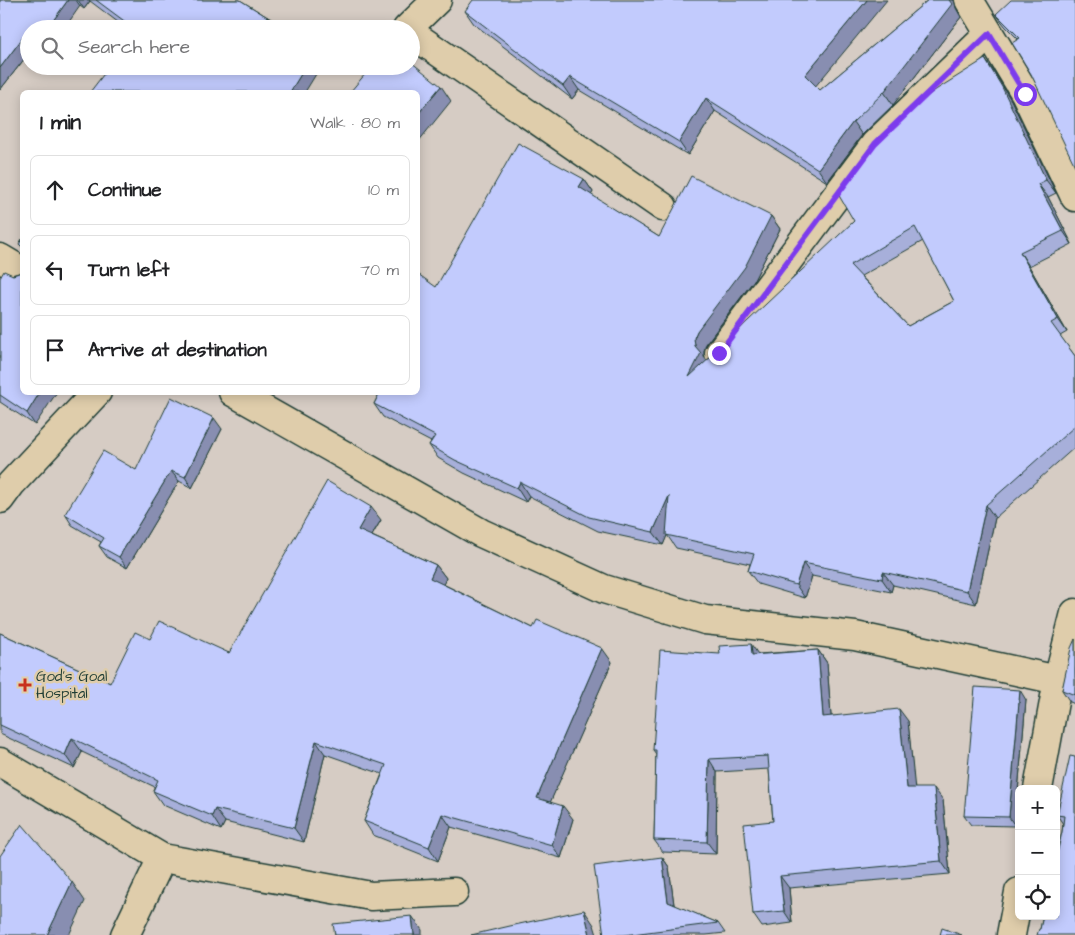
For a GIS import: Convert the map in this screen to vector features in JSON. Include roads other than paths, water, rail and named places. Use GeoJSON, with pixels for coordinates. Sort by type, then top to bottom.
{"type":"FeatureCollection","features":[{"type":"Feature","properties":{"kind":"street"},"geometry":{"type":"LineString","coordinates":[[417,20],[437,0]]}},
{"type":"Feature","properties":{"kind":"street"},"geometry":{"type":"LineString","coordinates":[[969,0],[1025,94],[1075,197]]}},
{"type":"Feature","properties":{"kind":"street"},"geometry":{"type":"LineString","coordinates":[[719,353],[875,144],[989,34]]}},
{"type":"Feature","properties":{"kind":"street"},"geometry":{"type":"LineString","coordinates":[[420,39],[662,207]]}},
{"type":"Feature","properties":{"kind":"street"},"geometry":{"type":"LineString","coordinates":[[0,258],[20,270]]}},
{"type":"Feature","properties":{"kind":"street"},"geometry":{"type":"LineString","coordinates":[[0,499],[11,484],[94,395]]}},
{"type":"Feature","properties":{"kind":"street"},"geometry":{"type":"LineString","coordinates":[[238,395],[481,533],[604,590],[706,620],[855,636],[1058,680]]}},
{"type":"Feature","properties":{"kind":"street"},"geometry":{"type":"LineString","coordinates":[[1039,785],[1058,680],[1075,613]]}},
{"type":"Feature","properties":{"kind":"street"},"geometry":{"type":"LineString","coordinates":[[0,762],[162,858],[370,896],[454,892]]}},
{"type":"Feature","properties":{"kind":"street"},"geometry":{"type":"LineString","coordinates":[[126,935],[162,858]]}},
{"type":"Feature","properties":{"kind":"street"},"geometry":{"type":"LineString","coordinates":[[1011,935],[1015,914]]}},
{"type":"Feature","properties":{"kind":"place","name":"God's Goal Hospital"},"geometry":{"type":"Point","coordinates":[25,685]}}]}
